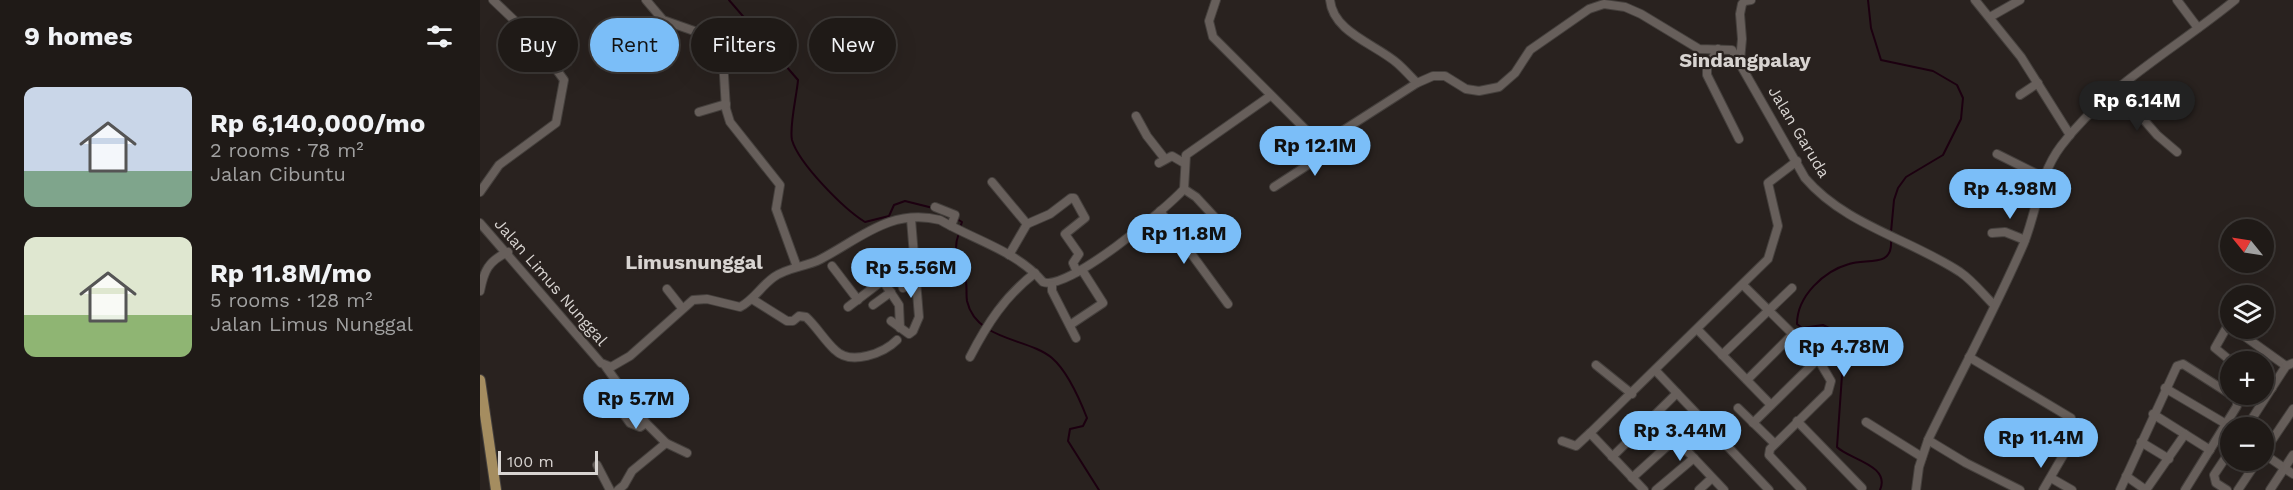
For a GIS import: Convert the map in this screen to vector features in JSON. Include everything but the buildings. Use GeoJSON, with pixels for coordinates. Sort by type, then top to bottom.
{"type":"FeatureCollection","features":[{"type":"Feature","properties":{"kind":"main road"},"geometry":{"type":"LineString","coordinates":[[480,380],[496,490]]}},
{"type":"Feature","properties":{"kind":"main road"},"geometry":{"type":"LineString","coordinates":[[480,432],[488,490]]}},
{"type":"Feature","properties":{"kind":"street"},"geometry":{"type":"LineString","coordinates":[[480,192],[499,165],[555,123],[564,80],[535,40],[493,0]]}},
{"type":"Feature","properties":{"kind":"street"},"geometry":{"type":"LineString","coordinates":[[646,0],[663,20],[691,29],[716,49],[724,61],[726,104],[730,122],[780,184],[776,209],[797,267]]}},
{"type":"Feature","properties":{"kind":"street"},"geometry":{"type":"LineString","coordinates":[[1216,0],[1209,21],[1209,32],[1312,136],[1323,142],[1330,142]]}},
{"type":"Feature","properties":{"kind":"street"},"geometry":{"type":"LineString","coordinates":[[1330,0],[1331,11],[1341,24],[1398,63],[1417,83]]}},
{"type":"Feature","properties":{"kind":"street"},"geometry":{"type":"LineString","coordinates":[[1740,61],[1742,39],[1740,14],[1742,4],[1751,0]]}},
{"type":"Feature","properties":{"kind":"street"},"geometry":{"type":"LineString","coordinates":[[1975,0],[1990,17],[2038,84],[2070,135]]}},
{"type":"Feature","properties":{"kind":"street"},"geometry":{"type":"LineString","coordinates":[[1990,17],[2020,0]]}},
{"type":"Feature","properties":{"kind":"street"},"geometry":{"type":"LineString","coordinates":[[2177,0],[2198,28]]}},
{"type":"Feature","properties":{"kind":"street"},"geometry":{"type":"LineString","coordinates":[[1916,490],[1922,457],[1928,440],[2025,240],[2043,177],[2070,135],[2118,90],[2235,0]]}},
{"type":"Feature","properties":{"kind":"street"},"geometry":{"type":"LineString","coordinates":[[1274,187],[1314,161],[1330,142],[1356,121],[1417,83],[1441,75],[1466,89],[1479,91],[1499,87],[1515,74],[1530,50],[1589,9],[1604,4],[1625,7],[1641,14],[1699,49],[1731,49],[1740,61]]}},
{"type":"Feature","properties":{"kind":"street"},"geometry":{"type":"LineString","coordinates":[[1718,49],[1706,71],[1739,139]]}},
{"type":"Feature","properties":{"kind":"street","name":"Jalan Garuda"},"geometry":{"type":"LineString","coordinates":[[1740,61],[1805,178],[1827,200],[1960,273],[1994,304]]}},
{"type":"Feature","properties":{"kind":"street"},"geometry":{"type":"LineString","coordinates":[[2020,95],[2038,84]]}},
{"type":"Feature","properties":{"kind":"street"},"geometry":{"type":"LineString","coordinates":[[2118,90],[2157,135],[2177,152]]}},
{"type":"Feature","properties":{"kind":"street"},"geometry":{"type":"LineString","coordinates":[[935,207],[953,222],[1035,273],[1043,282],[1052,285],[1080,271],[1112,250],[1160,211],[1184,189],[1184,163],[1190,151],[1270,96]]}},
{"type":"Feature","properties":{"kind":"street"},"geometry":{"type":"LineString","coordinates":[[699,112],[726,104]]}},
{"type":"Feature","properties":{"kind":"street"},"geometry":{"type":"LineString","coordinates":[[1136,116],[1162,161],[1173,156],[1184,163]]}},
{"type":"Feature","properties":{"kind":"street"},"geometry":{"type":"LineString","coordinates":[[1997,154],[2043,177]]}},
{"type":"Feature","properties":{"kind":"street"},"geometry":{"type":"LineString","coordinates":[[1562,441],[1577,446],[1768,259],[1776,238],[1778,218],[1768,192],[1768,183],[1797,161]]}},
{"type":"Feature","properties":{"kind":"street"},"geometry":{"type":"LineString","coordinates":[[992,182],[1027,224]]}},
{"type":"Feature","properties":{"kind":"street"},"geometry":{"type":"LineString","coordinates":[[1184,189],[1196,197],[1234,238]]}},
{"type":"Feature","properties":{"kind":"street"},"geometry":{"type":"LineString","coordinates":[[1009,255],[1027,224],[1050,214],[1074,198],[1085,218],[1065,234],[1079,254],[1073,263],[1103,303],[1070,326]]}},
{"type":"Feature","properties":{"kind":"street"},"geometry":{"type":"LineString","coordinates":[[1160,211],[1228,304]]}},
{"type":"Feature","properties":{"kind":"street"},"geometry":{"type":"LineString","coordinates":[[897,340],[877,354],[843,354],[835,351],[806,317],[799,316],[793,321],[787,321],[752,299],[773,277],[821,259],[870,228],[929,217],[953,222]]}},
{"type":"Feature","properties":{"kind":"street"},"geometry":{"type":"LineString","coordinates":[[891,321],[911,333],[919,317],[912,258],[911,219]]}},
{"type":"Feature","properties":{"kind":"street","name":"Jalan Limus Nunggal"},"geometry":{"type":"LineString","coordinates":[[480,223],[508,252],[563,321],[606,367],[616,365],[630,356],[682,308],[698,299],[735,308],[752,299]]}},
{"type":"Feature","properties":{"kind":"street"},"geometry":{"type":"LineString","coordinates":[[1992,233],[2001,231],[2025,240]]}},
{"type":"Feature","properties":{"kind":"street"},"geometry":{"type":"LineString","coordinates":[[480,291],[488,265],[496,257],[508,252]]}},
{"type":"Feature","properties":{"kind":"street"},"geometry":{"type":"LineString","coordinates":[[848,307],[912,258]]}},
{"type":"Feature","properties":{"kind":"street"},"geometry":{"type":"LineString","coordinates":[[832,266],[858,300]]}},
{"type":"Feature","properties":{"kind":"street"},"geometry":{"type":"LineString","coordinates":[[898,269],[903,288]]}},
{"type":"Feature","properties":{"kind":"street"},"geometry":{"type":"LineString","coordinates":[[970,357],[994,315],[1016,289],[1035,273]]}},
{"type":"Feature","properties":{"kind":"street"},"geometry":{"type":"LineString","coordinates":[[883,280],[899,305],[900,328]]}},
{"type":"Feature","properties":{"kind":"street"},"geometry":{"type":"LineString","coordinates":[[1052,285],[1052,291],[1076,338]]}},
{"type":"Feature","properties":{"kind":"street"},"geometry":{"type":"LineString","coordinates":[[1743,285],[1818,359],[1828,374],[1830,388],[1770,449],[1769,455],[1803,490]]}},
{"type":"Feature","properties":{"kind":"street"},"geometry":{"type":"LineString","coordinates":[[667,288],[682,308]]}},
{"type":"Feature","properties":{"kind":"street"},"geometry":{"type":"LineString","coordinates":[[1722,355],[1792,288]]}},
{"type":"Feature","properties":{"kind":"street"},"geometry":{"type":"LineString","coordinates":[[873,305],[891,292]]}},
{"type":"Feature","properties":{"kind":"street"},"geometry":{"type":"LineString","coordinates":[[1698,330],[1771,405]]}},
{"type":"Feature","properties":{"kind":"street"},"geometry":{"type":"LineString","coordinates":[[1747,380],[1792,334]]}},
{"type":"Feature","properties":{"kind":"street"},"geometry":{"type":"LineString","coordinates":[[2220,339],[2215,348],[2220,352]]}},
{"type":"Feature","properties":{"kind":"street"},"geometry":{"type":"LineString","coordinates":[[2250,339],[2290,364],[2274,385]]}},
{"type":"Feature","properties":{"kind":"street"},"geometry":{"type":"LineString","coordinates":[[1969,357],[2071,418],[2076,435],[2043,490]]}},
{"type":"Feature","properties":{"kind":"street"},"geometry":{"type":"LineString","coordinates":[[1753,423],[1818,359]]}},
{"type":"Feature","properties":{"kind":"street"},"geometry":{"type":"LineString","coordinates":[[2120,490],[2165,388],[2180,364],[2220,388]]}},
{"type":"Feature","properties":{"kind":"street"},"geometry":{"type":"LineString","coordinates":[[1596,365],[1632,394]]}},
{"type":"Feature","properties":{"kind":"street"},"geometry":{"type":"LineString","coordinates":[[606,367],[646,423],[666,443],[687,453]]}},
{"type":"Feature","properties":{"kind":"street"},"geometry":{"type":"LineString","coordinates":[[1656,371],[1769,490]]}},
{"type":"Feature","properties":{"kind":"street"},"geometry":{"type":"LineString","coordinates":[[2165,388],[2220,420]]}},
{"type":"Feature","properties":{"kind":"street"},"geometry":{"type":"LineString","coordinates":[[1611,457],[1655,417],[1677,393]]}},
{"type":"Feature","properties":{"kind":"street"},"geometry":{"type":"LineString","coordinates":[[616,404],[634,425],[640,427],[646,423]]}},
{"type":"Feature","properties":{"kind":"street"},"geometry":{"type":"LineString","coordinates":[[1738,408],[1774,443]]}},
{"type":"Feature","properties":{"kind":"street"},"geometry":{"type":"LineString","coordinates":[[2274,438],[2293,409]]}},
{"type":"Feature","properties":{"kind":"street"},"geometry":{"type":"LineString","coordinates":[[2153,414],[2210,450]]}},
{"type":"Feature","properties":{"kind":"street"},"geometry":{"type":"LineString","coordinates":[[1655,417],[1724,490]]}},
{"type":"Feature","properties":{"kind":"street"},"geometry":{"type":"LineString","coordinates":[[1797,421],[1862,488]]}},
{"type":"Feature","properties":{"kind":"street"},"geometry":{"type":"LineString","coordinates":[[1866,422],[1922,457]]}},
{"type":"Feature","properties":{"kind":"street"},"geometry":{"type":"LineString","coordinates":[[1590,433],[1644,490]]}},
{"type":"Feature","properties":{"kind":"street"},"geometry":{"type":"LineString","coordinates":[[2126,476],[2146,490],[2185,434]]}},
{"type":"Feature","properties":{"kind":"street"},"geometry":{"type":"LineString","coordinates":[[2189,489],[2220,434]]}},
{"type":"Feature","properties":{"kind":"street"},"geometry":{"type":"LineString","coordinates":[[1632,478],[1675,439]]}},
{"type":"Feature","properties":{"kind":"street"},"geometry":{"type":"LineString","coordinates":[[1928,440],[1966,463],[2020,490]]}},
{"type":"Feature","properties":{"kind":"street"},"geometry":{"type":"LineString","coordinates":[[2141,442],[2169,459]]}},
{"type":"Feature","properties":{"kind":"street"},"geometry":{"type":"LineString","coordinates":[[618,490],[624,485],[632,471],[666,443]]}},
{"type":"Feature","properties":{"kind":"street"},"geometry":{"type":"LineString","coordinates":[[2270,490],[2293,455]]}},
{"type":"Feature","properties":{"kind":"street"},"geometry":{"type":"LineString","coordinates":[[1656,490],[1694,458]]}},
{"type":"Feature","properties":{"kind":"street"},"geometry":{"type":"LineString","coordinates":[[2274,460],[2293,474]]}},
{"type":"Feature","properties":{"kind":"street"},"geometry":{"type":"LineString","coordinates":[[597,465],[610,490]]}},
{"type":"Feature","properties":{"kind":"street"},"geometry":{"type":"LineString","coordinates":[[2220,466],[2214,475],[2216,483],[2227,490]]}},
{"type":"Feature","properties":{"kind":"street"},"geometry":{"type":"LineString","coordinates":[[2238,490],[2251,471]]}},
{"type":"Feature","properties":{"kind":"street"},"geometry":{"type":"LineString","coordinates":[[1699,490],[1712,478]]}},
{"type":"Feature","properties":{"kind":"street"},"geometry":{"type":"LineString","coordinates":[[2051,478],[2072,490]]}},
{"type":"Feature","properties":{"kind":"waterway"},"geometry":{"type":"LineString","coordinates":[[729,0],[798,80],[792,119],[792,140],[803,161],[835,197],[865,222],[889,216],[894,205],[905,201],[933,208]]}},
{"type":"Feature","properties":{"kind":"waterway"},"geometry":{"type":"LineString","coordinates":[[1868,0],[1871,28],[1881,60],[1933,71],[1957,85],[1963,98],[1961,119],[1943,155],[1906,177],[1898,188],[1894,200],[1891,232]]}},
{"type":"Feature","properties":{"kind":"waterway"},"geometry":{"type":"LineString","coordinates":[[957,219],[962,222],[960,228]]}},
{"type":"Feature","properties":{"kind":"waterway"},"geometry":{"type":"LineString","coordinates":[[959,233],[956,253],[966,282],[967,301],[972,314],[992,331],[1042,351],[1063,370],[1087,418],[1083,426],[1070,429],[1068,441],[1099,490]]}},
{"type":"Feature","properties":{"kind":"waterway"},"geometry":{"type":"LineString","coordinates":[[1880,490],[1882,481],[1879,474],[1867,464],[1837,447],[1842,375],[1829,328],[1823,325],[1802,328],[1797,324],[1802,304],[1814,286],[1830,272],[1840,267],[1856,262],[1883,259],[1888,255],[1891,241]]}},
{"type":"Feature","properties":{"kind":"district","name":"Sindangpalay"},"geometry":{"type":"Point","coordinates":[1745,60]}},
{"type":"Feature","properties":{"kind":"district","name":"Limusnunggal"},"geometry":{"type":"Point","coordinates":[694,262]}}]}
